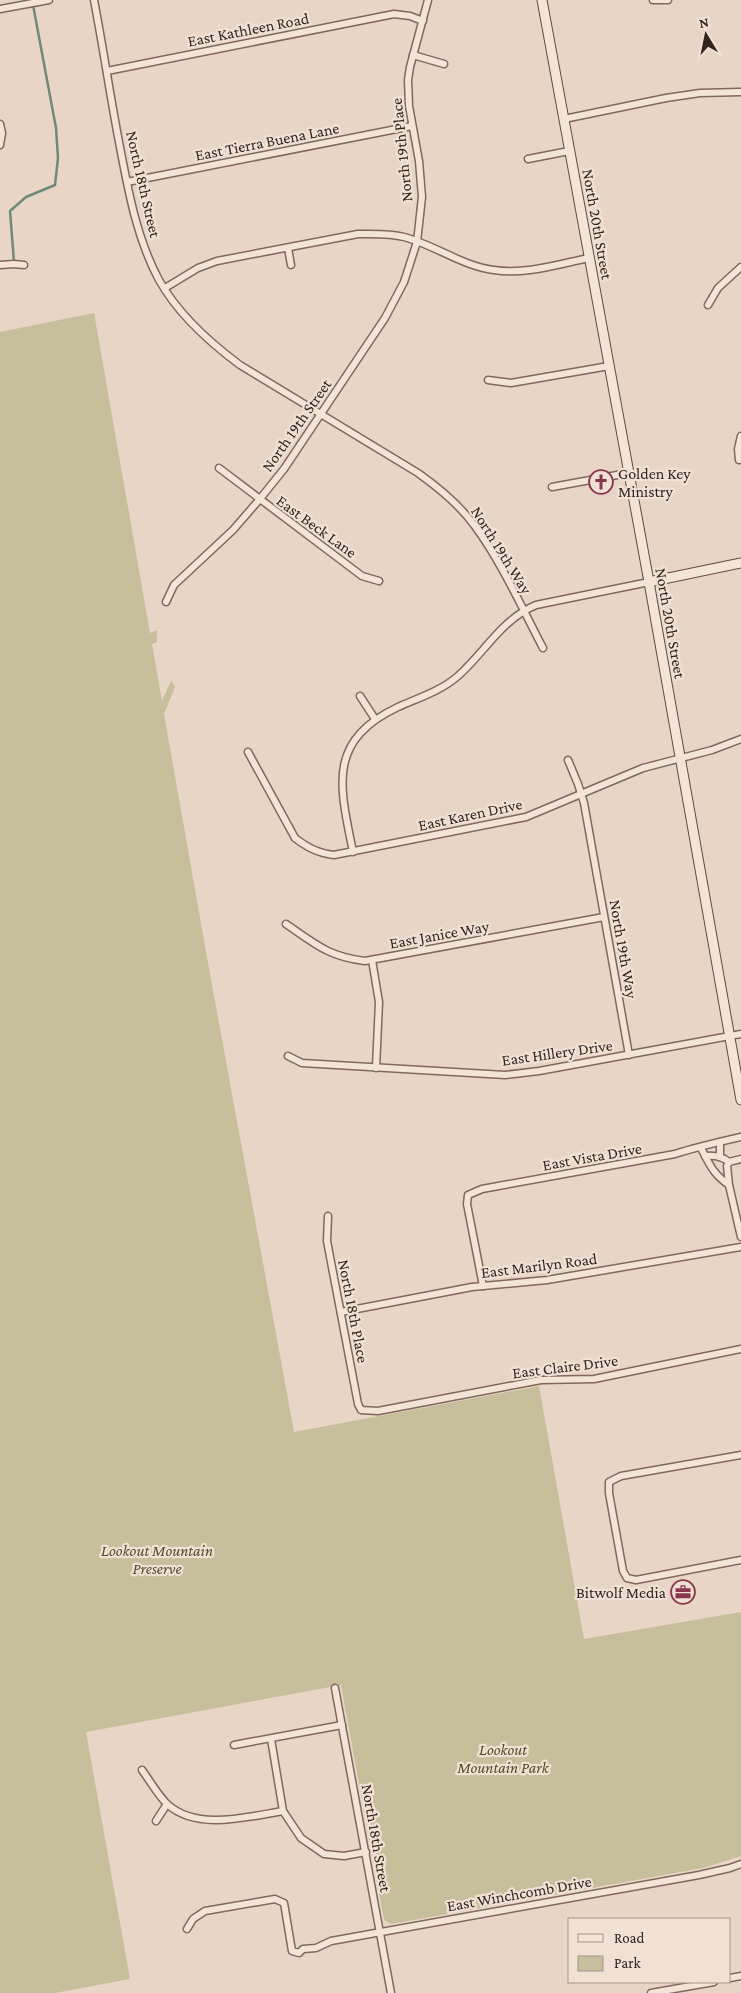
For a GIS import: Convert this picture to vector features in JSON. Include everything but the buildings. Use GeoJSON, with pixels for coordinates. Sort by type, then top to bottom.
{"type":"FeatureCollection","features":[{"type":"Feature","properties":{"kind":"street"},"geometry":{"type":"LineString","coordinates":[[0,9],[50,0]]}},
{"type":"Feature","properties":{"kind":"street","name":"North 18th Street"},"geometry":{"type":"LineString","coordinates":[[94,0],[126,182],[140,234],[159,280],[199,331],[219,350],[322,414]]}},
{"type":"Feature","properties":{"kind":"street","name":"North 19th Place"},"geometry":{"type":"LineString","coordinates":[[417,242],[422,185],[407,93],[410,67],[428,0]]}},
{"type":"Feature","properties":{"kind":"street","name":"North 20th Street"},"geometry":{"type":"LineString","coordinates":[[542,0],[649,582],[741,1100]]}},
{"type":"Feature","properties":{"kind":"street"},"geometry":{"type":"LineString","coordinates":[[653,0],[668,0]]}},
{"type":"Feature","properties":{"kind":"street","name":"East Kathleen Road"},"geometry":{"type":"LineString","coordinates":[[107,71],[394,14],[423,20]]}},
{"type":"Feature","properties":{"kind":"street"},"geometry":{"type":"LineString","coordinates":[[413,55],[444,64]]}},
{"type":"Feature","properties":{"kind":"street"},"geometry":{"type":"LineString","coordinates":[[564,119],[705,92],[741,92]]}},
{"type":"Feature","properties":{"kind":"street"},"geometry":{"type":"LineString","coordinates":[[0,124],[1,144]]}},
{"type":"Feature","properties":{"kind":"street","name":"East Tierra Buena Lane"},"geometry":{"type":"LineString","coordinates":[[126,182],[412,126]]}},
{"type":"Feature","properties":{"kind":"street","name":"North 20th Street"},"geometry":{"type":"LineString","coordinates":[[528,159],[570,151]]}},
{"type":"Feature","properties":{"kind":"street"},"geometry":{"type":"LineString","coordinates":[[165,288],[198,268],[217,261],[358,234],[380,233],[404,237],[468,263],[493,270],[521,271],[589,258]]}},
{"type":"Feature","properties":{"kind":"street","name":"North 19th Street"},"geometry":{"type":"LineString","coordinates":[[166,602],[174,585],[215,548],[259,500],[284,469],[395,301],[404,282],[417,242]]}},
{"type":"Feature","properties":{"kind":"street"},"geometry":{"type":"LineString","coordinates":[[288,248],[291,264]]}},
{"type":"Feature","properties":{"kind":"street"},"geometry":{"type":"LineString","coordinates":[[0,266],[24,265]]}},
{"type":"Feature","properties":{"kind":"street"},"geometry":{"type":"LineString","coordinates":[[708,305],[718,288],[741,267]]}},
{"type":"Feature","properties":{"kind":"street"},"geometry":{"type":"LineString","coordinates":[[488,380],[511,383],[609,366]]}},
{"type":"Feature","properties":{"kind":"street","name":"North 19th Way"},"geometry":{"type":"LineString","coordinates":[[322,414],[418,473],[441,490],[460,508],[474,525],[503,571],[543,648]]}},
{"type":"Feature","properties":{"kind":"street"},"geometry":{"type":"LineString","coordinates":[[739,460],[738,449],[741,436]]}},
{"type":"Feature","properties":{"kind":"street","name":"East Beck Lane"},"geometry":{"type":"LineString","coordinates":[[219,468],[362,576],[379,581]]}},
{"type":"Feature","properties":{"kind":"street"},"geometry":{"type":"LineString","coordinates":[[552,486],[628,473]]}},
{"type":"Feature","properties":{"kind":"street"},"geometry":{"type":"LineString","coordinates":[[352,852],[343,799],[342,770],[351,745],[374,719],[445,686],[458,675],[512,618],[523,610],[536,605],[741,563]]}},
{"type":"Feature","properties":{"kind":"street"},"geometry":{"type":"LineString","coordinates":[[360,696],[374,719]]}},
{"type":"Feature","properties":{"kind":"street","name":"East Karen Drive"},"geometry":{"type":"LineString","coordinates":[[248,752],[295,838],[319,853],[334,855],[519,819],[643,768],[712,750],[741,739]]}},
{"type":"Feature","properties":{"kind":"street","name":"North 19th Way"},"geometry":{"type":"LineString","coordinates":[[568,760],[581,794],[630,1055]]}},
{"type":"Feature","properties":{"kind":"street","name":"East Janice Way"},"geometry":{"type":"LineString","coordinates":[[286,924],[326,951],[342,958],[372,960],[604,917]]}},
{"type":"Feature","properties":{"kind":"street"},"geometry":{"type":"LineString","coordinates":[[372,960],[380,1002],[376,1068]]}},
{"type":"Feature","properties":{"kind":"street","name":"East Hillery Drive"},"geometry":{"type":"LineString","coordinates":[[288,1056],[302,1063],[505,1075],[539,1071],[741,1034]]}},
{"type":"Feature","properties":{"kind":"street","name":"East Vista Drive"},"geometry":{"type":"LineString","coordinates":[[483,1286],[467,1204],[468,1195],[482,1189],[660,1157],[741,1137]]}},
{"type":"Feature","properties":{"kind":"street"},"geometry":{"type":"LineString","coordinates":[[720,1142],[720,1157]]}},
{"type":"Feature","properties":{"kind":"street"},"geometry":{"type":"LineString","coordinates":[[701,1148],[716,1176],[729,1185]]}},
{"type":"Feature","properties":{"kind":"street"},"geometry":{"type":"LineString","coordinates":[[705,1156],[720,1157],[729,1162],[741,1159]]}},
{"type":"Feature","properties":{"kind":"street"},"geometry":{"type":"LineString","coordinates":[[729,1162],[727,1166],[729,1185],[741,1237]]}},
{"type":"Feature","properties":{"kind":"street","name":"North 18th Place"},"geometry":{"type":"LineString","coordinates":[[328,1216],[327,1241],[358,1404],[361,1410]]}},
{"type":"Feature","properties":{"kind":"street","name":"East Marilyn Road"},"geometry":{"type":"LineString","coordinates":[[340,1312],[483,1286],[547,1280],[741,1247]]}},
{"type":"Feature","properties":{"kind":"street","name":"East Claire Drive"},"geometry":{"type":"LineString","coordinates":[[361,1410],[378,1411],[541,1380],[594,1379],[741,1349]]}},
{"type":"Feature","properties":{"kind":"street"},"geometry":{"type":"LineString","coordinates":[[741,1455],[621,1476],[609,1482],[609,1493],[622,1571],[627,1578],[636,1580],[741,1560]]}},
{"type":"Feature","properties":{"kind":"street","name":"North 18th Street"},"geometry":{"type":"LineString","coordinates":[[335,1688],[391,1993]]}},
{"type":"Feature","properties":{"kind":"street"},"geometry":{"type":"LineString","coordinates":[[234,1745],[342,1724]]}},
{"type":"Feature","properties":{"kind":"street"},"geometry":{"type":"LineString","coordinates":[[271,1738],[282,1811],[301,1838],[324,1854],[344,1856],[366,1852]]}},
{"type":"Feature","properties":{"kind":"street"},"geometry":{"type":"LineString","coordinates":[[142,1770],[167,1804],[200,1819],[220,1821],[282,1811]]}},
{"type":"Feature","properties":{"kind":"street"},"geometry":{"type":"LineString","coordinates":[[156,1821],[167,1804]]}},
{"type":"Feature","properties":{"kind":"street","name":"East Winchcomb Drive"},"geometry":{"type":"LineString","coordinates":[[187,1929],[193,1919],[205,1911],[275,1899],[284,1903],[292,1951],[299,1953],[303,1949],[316,1948],[331,1941],[380,1931],[699,1875],[741,1864]]}},
{"type":"Feature","properties":{"kind":"street"},"geometry":{"type":"LineString","coordinates":[[651,1993],[708,1983]]}},
{"type":"Feature","properties":{"kind":"green space","name":"Lookout Mountain Preserve"},"geometry":{"type":"Polygon","coordinates":[[[94,313],[150,633],[157,630],[157,642],[152,644],[162,701],[171,681],[175,687],[164,714],[294,1432],[539,1386],[584,1639],[741,1612],[741,1856],[703,1868],[391,1924],[384,1920],[341,1685],[86,1732],[130,1979],[55,1993],[0,1993],[0,332],[94,313]]]}},
{"type":"Feature","properties":{"kind":"waterway"},"geometry":{"type":"LineString","coordinates":[[14,262],[10,211],[26,197],[55,185],[58,158],[56,128],[33,5]]}},
{"type":"Feature","properties":{"kind":"place","name":"Golden Key Ministry"},"geometry":{"type":"Point","coordinates":[601,482]}},
{"type":"Feature","properties":{"kind":"place","name":"Bitwolf Media"},"geometry":{"type":"Point","coordinates":[683,1592]}},
{"type":"Feature","properties":{"kind":"park label","name":"Lookout Mountain Park"},"geometry":{"type":"Point","coordinates":[503,1758]}}]}
